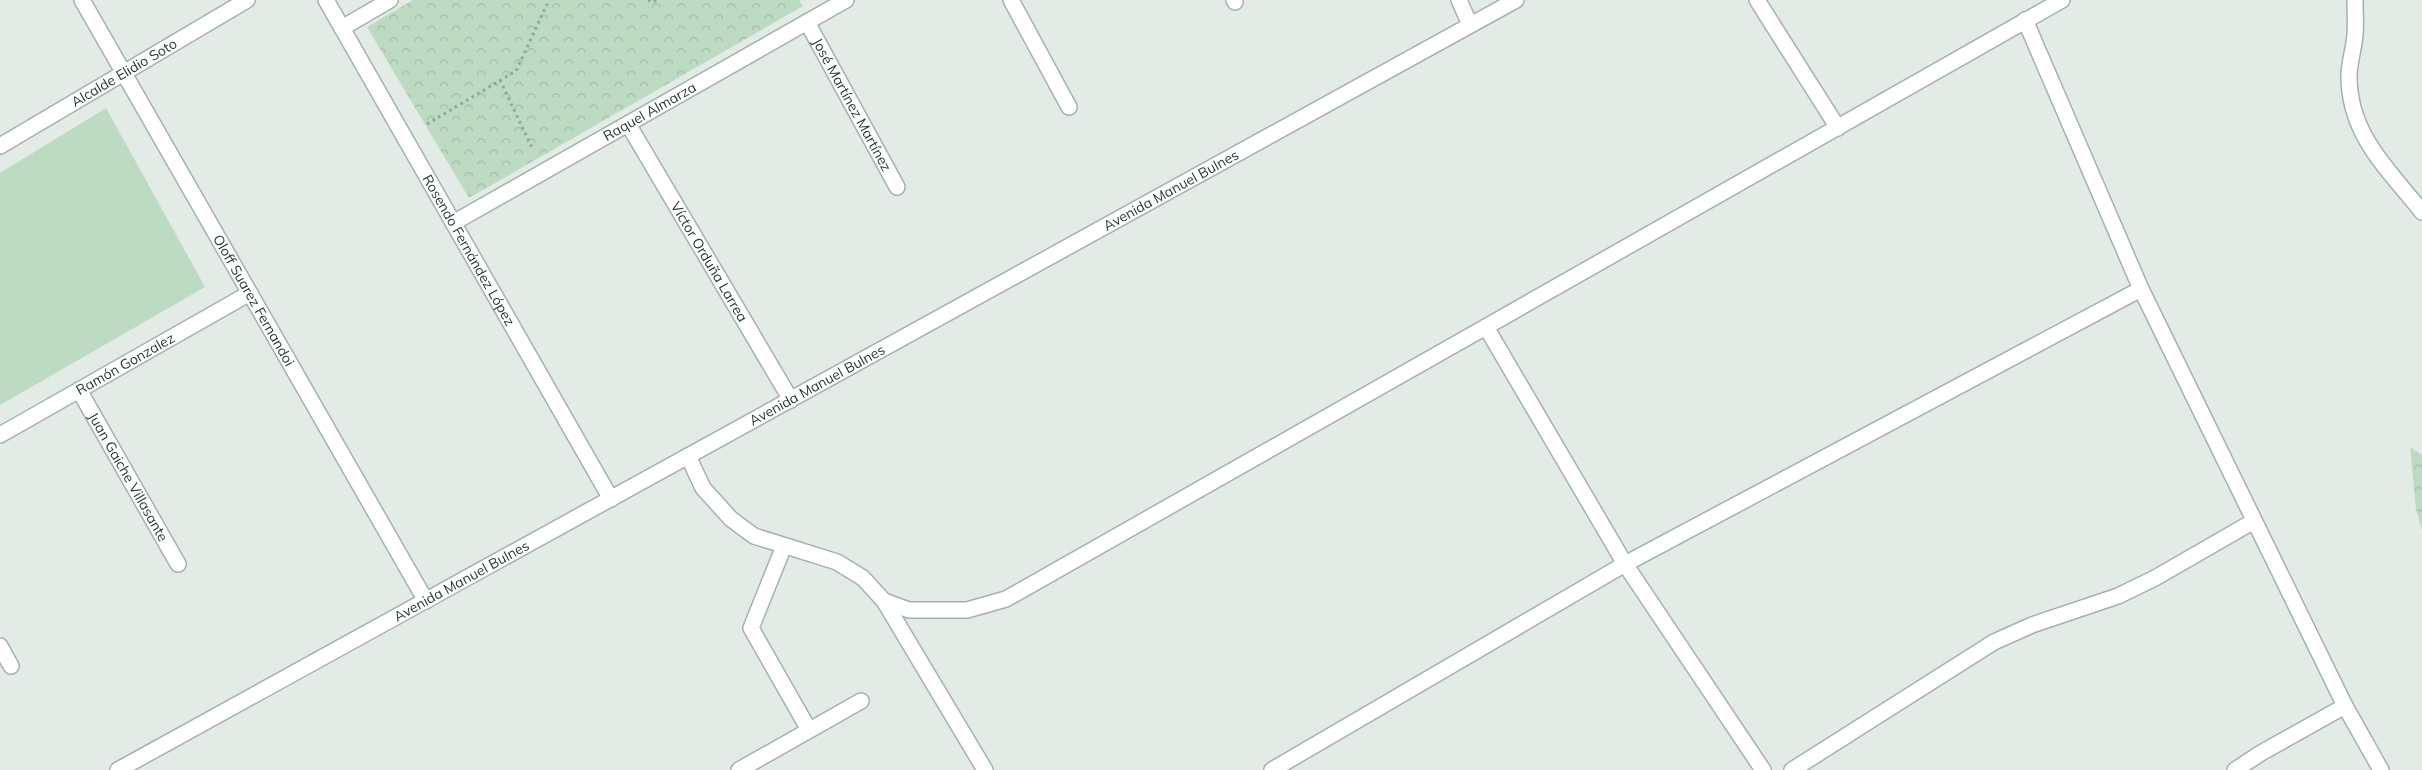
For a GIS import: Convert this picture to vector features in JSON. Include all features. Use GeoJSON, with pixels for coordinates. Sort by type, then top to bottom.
{"type":"FeatureCollection","features":[{"type":"Feature","properties":{"kind":"street","name":"Oloff Suarez Fernandoi"},"geometry":{"type":"LineString","coordinates":[[82,0],[426,601]]}},
{"type":"Feature","properties":{"kind":"street","name":"Alcalde Elidio Soto"},"geometry":{"type":"LineString","coordinates":[[0,146],[247,0]]}},
{"type":"Feature","properties":{"kind":"street","name":"Rosendo Fernández López"},"geometry":{"type":"LineString","coordinates":[[326,0],[611,499]]}},
{"type":"Feature","properties":{"kind":"street"},"geometry":{"type":"LineString","coordinates":[[342,28],[390,0]]}},
{"type":"Feature","properties":{"kind":"street","name":"Raquel Almarza"},"geometry":{"type":"LineString","coordinates":[[453,223],[807,22],[822,6],[846,0]]}},
{"type":"Feature","properties":{"kind":"street"},"geometry":{"type":"LineString","coordinates":[[1011,0],[1069,108]]}},
{"type":"Feature","properties":{"kind":"street"},"geometry":{"type":"LineString","coordinates":[[1459,0],[1470,25]]}},
{"type":"Feature","properties":{"kind":"street","name":"Avenida Manuel Bulnes"},"geometry":{"type":"LineString","coordinates":[[118,770],[1516,0]]}},
{"type":"Feature","properties":{"kind":"street"},"geometry":{"type":"LineString","coordinates":[[1757,0],[1838,128]]}},
{"type":"Feature","properties":{"kind":"street"},"geometry":{"type":"LineString","coordinates":[[884,601],[909,610],[967,610],[1006,598],[2062,0]]}},
{"type":"Feature","properties":{"kind":"street"},"geometry":{"type":"LineString","coordinates":[[2355,0],[2355,34],[2349,76],[2352,106],[2357,125],[2371,148],[2422,212]]}},
{"type":"Feature","properties":{"kind":"street"},"geometry":{"type":"LineString","coordinates":[[2025,20],[2141,289],[2345,706],[2381,770]]}},
{"type":"Feature","properties":{"kind":"street","name":"José Martínez Martínez"},"geometry":{"type":"LineString","coordinates":[[807,22],[897,187]]}},
{"type":"Feature","properties":{"kind":"street","name":"Víctor Orduña Larrea"},"geometry":{"type":"LineString","coordinates":[[628,124],[790,400]]}},
{"type":"Feature","properties":{"kind":"street"},"geometry":{"type":"LineString","coordinates":[[1272,770],[1625,564],[2141,289]]}},
{"type":"Feature","properties":{"kind":"street","name":"Ramón Gonzalez"},"geometry":{"type":"LineString","coordinates":[[0,435],[250,293]]}},
{"type":"Feature","properties":{"kind":"street"},"geometry":{"type":"LineString","coordinates":[[1486,327],[1625,564],[1763,770]]}},
{"type":"Feature","properties":{"kind":"street","name":"Juan Gaiche Villasante"},"geometry":{"type":"LineString","coordinates":[[79,390],[178,564]]}},
{"type":"Feature","properties":{"kind":"street"},"geometry":{"type":"LineString","coordinates":[[688,456],[704,488],[731,519],[754,536],[837,562],[863,578],[884,601],[985,770]]}},
{"type":"Feature","properties":{"kind":"street"},"geometry":{"type":"LineString","coordinates":[[1792,770],[1994,642],[2032,625],[2118,596],[2155,578],[2254,521]]}},
{"type":"Feature","properties":{"kind":"street"},"geometry":{"type":"LineString","coordinates":[[784,546],[751,628],[809,730]]}},
{"type":"Feature","properties":{"kind":"street"},"geometry":{"type":"LineString","coordinates":[[0,646],[11,666]]}},
{"type":"Feature","properties":{"kind":"street"},"geometry":{"type":"LineString","coordinates":[[739,770],[861,701]]}},
{"type":"Feature","properties":{"kind":"street"},"geometry":{"type":"LineString","coordinates":[[2234,770],[2345,706]]}},
{"type":"Feature","properties":{"kind":"path"},"geometry":{"type":"LineString","coordinates":[[404,137],[516,71],[549,0]]}},
{"type":"Feature","properties":{"kind":"path"},"geometry":{"type":"LineString","coordinates":[[648,0],[652,2],[656,0]]}},
{"type":"Feature","properties":{"kind":"path"},"geometry":{"type":"LineString","coordinates":[[500,80],[543,172]]}},
{"type":"Feature","properties":{"kind":"green space"},"geometry":{"type":"Polygon","coordinates":[[[413,0],[799,0],[803,6],[469,198],[367,27],[413,0]]]}},
{"type":"Feature","properties":{"kind":"green space"},"geometry":{"type":"Polygon","coordinates":[[[106,108],[205,287],[0,405],[0,173],[106,108]]]}},
{"type":"Feature","properties":{"kind":"green space"},"geometry":{"type":"Polygon","coordinates":[[[2410,447],[2422,455],[2422,531],[2416,509],[2410,447]]]}}]}
